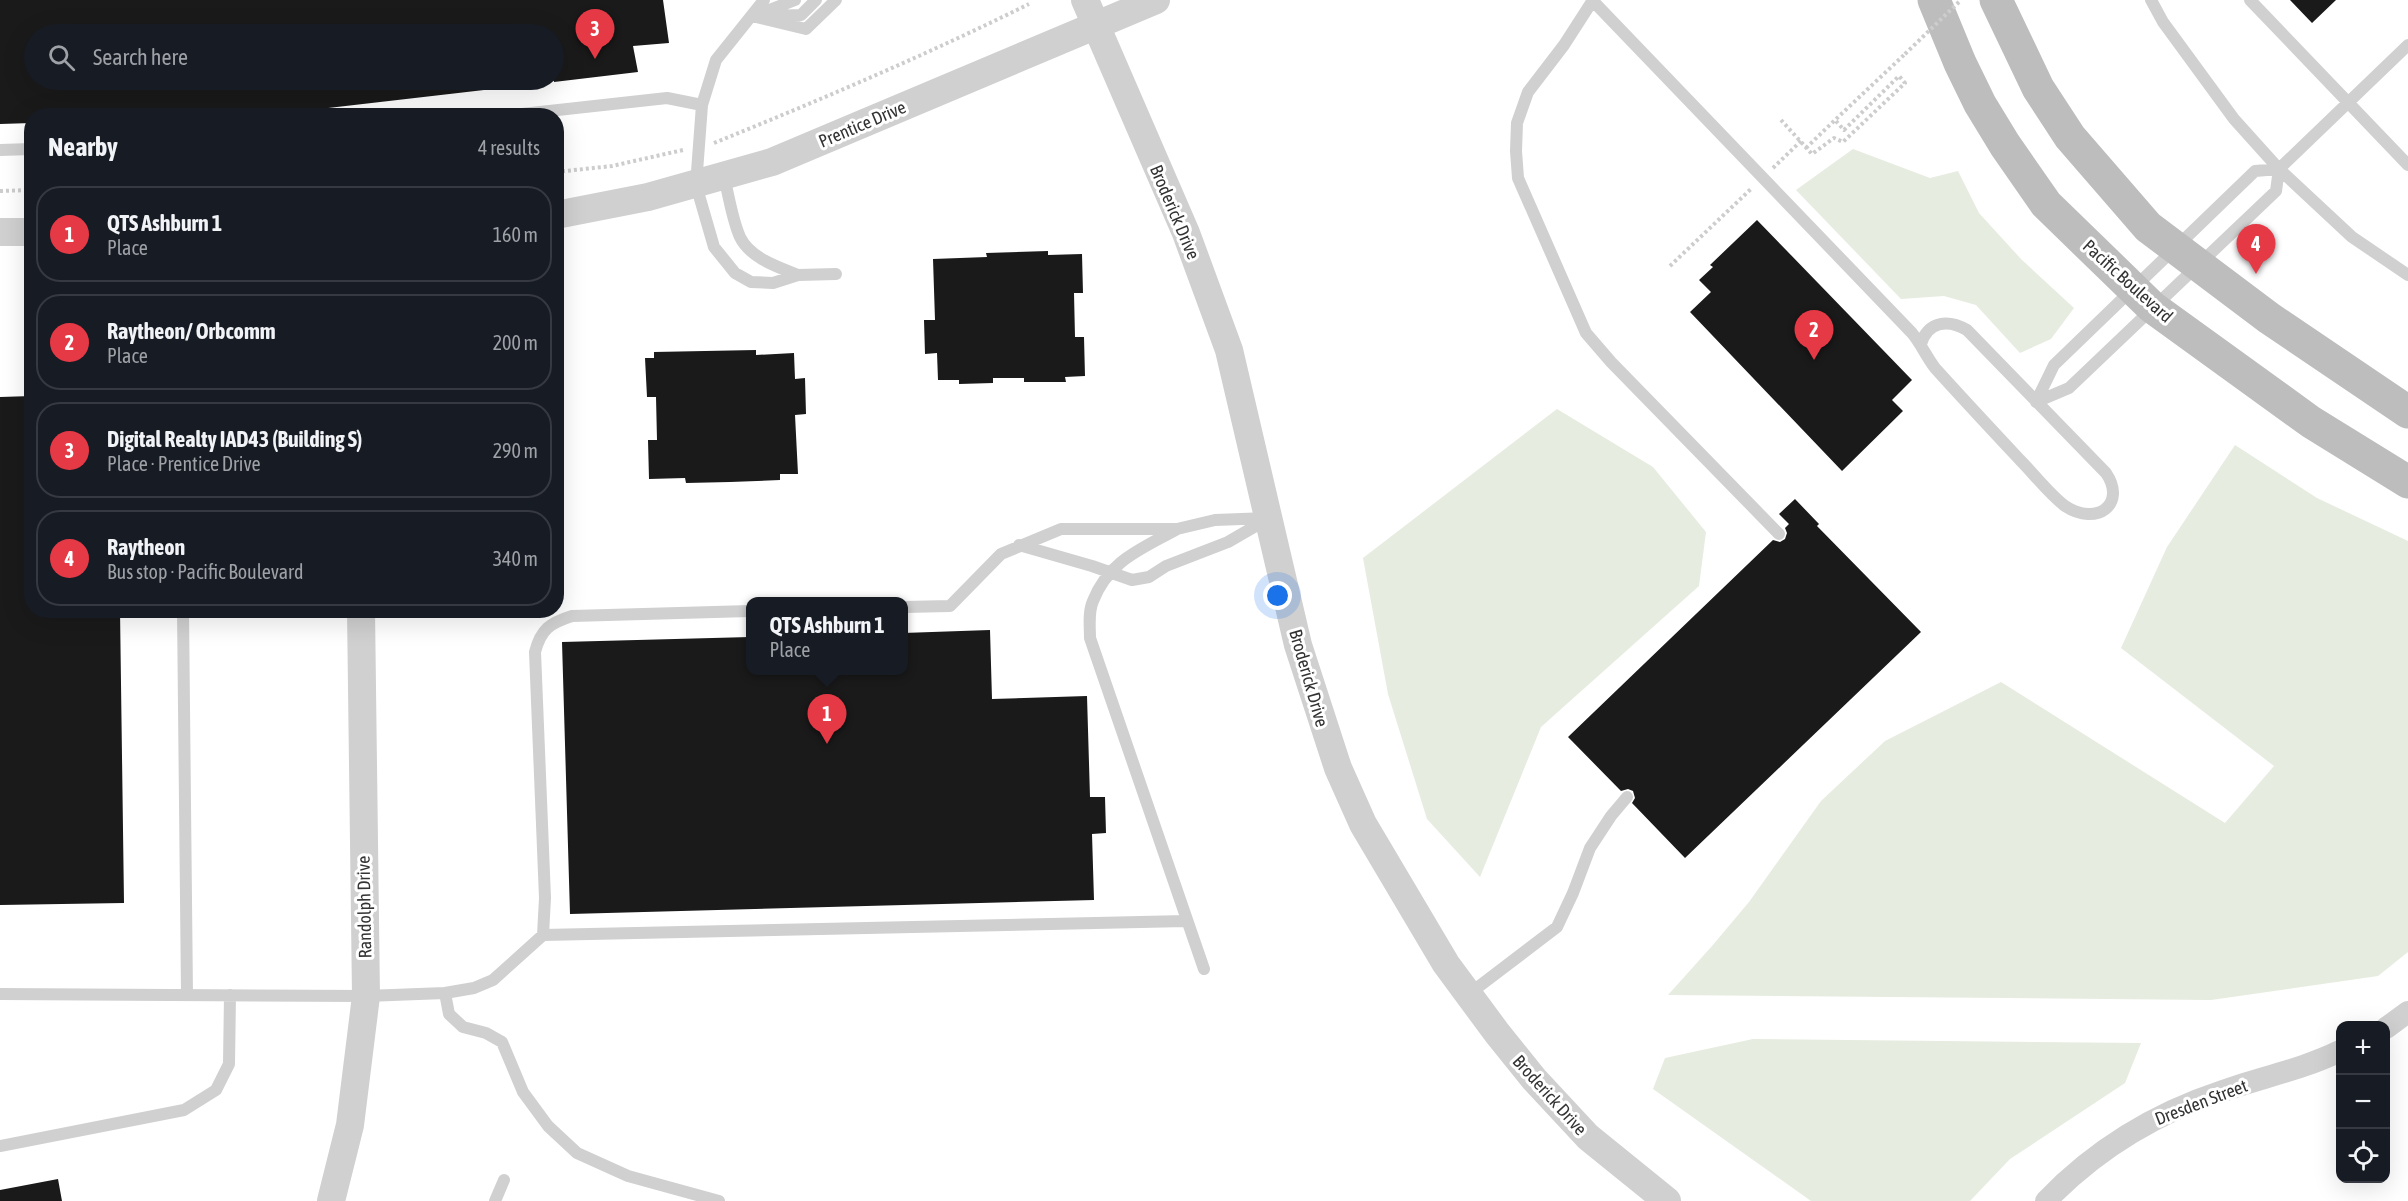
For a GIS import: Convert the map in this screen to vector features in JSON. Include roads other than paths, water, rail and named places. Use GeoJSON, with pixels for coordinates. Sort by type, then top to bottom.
{"type":"FeatureCollection","features":[{"type":"Feature","properties":{"kind":"main road","name":"Pacific Boulevard"},"geometry":{"type":"LineString","coordinates":[[1934,0],[1980,104],[2046,204],[2142,298],[2311,422],[2408,482]]}},
{"type":"Feature","properties":{"kind":"main road"},"geometry":{"type":"LineString","coordinates":[[1996,0],[2033,78],[2070,137],[2148,227],[2269,318],[2408,412]]}},
{"type":"Feature","properties":{"kind":"street","name":"Broderick Drive"},"geometry":{"type":"LineString","coordinates":[[1085,0],[1186,233],[1229,350],[1298,645],[1338,768],[1363,824],[1446,964],[1534,1079],[1588,1137],[1667,1201]]}},
{"type":"Feature","properties":{"kind":"street","name":"Prentice Drive"},"geometry":{"type":"LineString","coordinates":[[564,213],[648,197],[772,162],[1156,0]]}},
{"type":"Feature","properties":{"kind":"street"},"geometry":{"type":"LineString","coordinates":[[0,232],[24,231]]}},
{"type":"Feature","properties":{"kind":"street","name":"Randolph Drive"},"geometry":{"type":"LineString","coordinates":[[332,1201],[350,1125],[366,996],[361,618]]}},
{"type":"Feature","properties":{"kind":"street"},"geometry":{"type":"LineString","coordinates":[[2390,1025],[2408,1012]]}},
{"type":"Feature","properties":{"kind":"street","name":"Dresden Street"},"geometry":{"type":"LineString","coordinates":[[2046,1201],[2077,1171],[2112,1144],[2176,1108],[2224,1090],[2321,1060],[2336,1052]]}},
{"type":"Feature","properties":{"kind":"lane"},"geometry":{"type":"LineString","coordinates":[[752,16],[758,0]]}},
{"type":"Feature","properties":{"kind":"lane"},"geometry":{"type":"LineString","coordinates":[[764,0],[716,60],[702,105],[696,184],[714,247],[735,273],[751,282],[773,283],[798,275],[836,274]]}},
{"type":"Feature","properties":{"kind":"lane"},"geometry":{"type":"LineString","coordinates":[[752,16],[795,0]]}},
{"type":"Feature","properties":{"kind":"lane"},"geometry":{"type":"LineString","coordinates":[[752,16],[801,15],[816,0]]}},
{"type":"Feature","properties":{"kind":"lane"},"geometry":{"type":"LineString","coordinates":[[752,16],[806,29],[836,0]]}},
{"type":"Feature","properties":{"kind":"lane"},"geometry":{"type":"LineString","coordinates":[[1779,534],[1611,362],[1586,333],[1518,178],[1517,123],[1528,92],[1564,45],[1593,0],[1921,344],[1923,352],[1935,368],[2065,505],[2084,515],[2097,514],[2105,510],[2110,502],[2112,482],[2106,473],[1967,330],[1955,323],[1940,323],[1924,334],[1921,344]]}},
{"type":"Feature","properties":{"kind":"lane"},"geometry":{"type":"LineString","coordinates":[[2151,0],[2163,22],[2234,119],[2279,169],[2352,237],[2408,275]]}},
{"type":"Feature","properties":{"kind":"lane"},"geometry":{"type":"LineString","coordinates":[[2250,0],[2408,165]]}},
{"type":"Feature","properties":{"kind":"lane"},"geometry":{"type":"LineString","coordinates":[[2036,402],[2069,388],[2142,298],[2186,256],[2276,191],[2279,169],[2408,45]]}},
{"type":"Feature","properties":{"kind":"lane"},"geometry":{"type":"LineString","coordinates":[[564,109],[667,98],[702,105]]}},
{"type":"Feature","properties":{"kind":"lane"},"geometry":{"type":"LineString","coordinates":[[0,150],[24,149]]}},
{"type":"Feature","properties":{"kind":"lane"},"geometry":{"type":"LineString","coordinates":[[2036,402],[2054,365],[2142,298],[2186,256],[2255,171],[2279,169]]}},
{"type":"Feature","properties":{"kind":"lane"},"geometry":{"type":"LineString","coordinates":[[724,177],[740,237],[768,263],[798,275]]}},
{"type":"Feature","properties":{"kind":"lane"},"geometry":{"type":"LineString","coordinates":[[908,607],[950,606],[1001,554],[1061,529],[1177,529],[1212,520],[1269,518]]}},
{"type":"Feature","properties":{"kind":"lane"},"geometry":{"type":"LineString","coordinates":[[1019,545],[1132,580],[1149,577],[1166,566],[1228,542],[1269,518]]}},
{"type":"Feature","properties":{"kind":"lane"},"geometry":{"type":"LineString","coordinates":[[1177,529],[1121,560],[1110,573],[1092,602],[1090,638],[1204,969]]}},
{"type":"Feature","properties":{"kind":"lane"},"geometry":{"type":"LineString","coordinates":[[543,935],[545,898],[535,652],[539,636],[554,622],[572,616],[746,611]]}},
{"type":"Feature","properties":{"kind":"lane"},"geometry":{"type":"LineString","coordinates":[[183,618],[187,995]]}},
{"type":"Feature","properties":{"kind":"lane"},"geometry":{"type":"LineString","coordinates":[[1468,995],[1557,927],[1590,848],[1627,797]]}},
{"type":"Feature","properties":{"kind":"lane"},"geometry":{"type":"LineString","coordinates":[[0,994],[366,996],[445,993],[474,988],[493,980],[543,935],[1186,921]]}},
{"type":"Feature","properties":{"kind":"lane"},"geometry":{"type":"LineString","coordinates":[[445,993],[448,1014],[463,1026],[486,1033],[502,1042],[523,1092],[548,1126],[577,1153],[627,1176],[719,1201]]}},
{"type":"Feature","properties":{"kind":"lane"},"geometry":{"type":"LineString","coordinates":[[0,1146],[184,1110],[216,1090],[229,1064],[230,995]]}},
{"type":"Feature","properties":{"kind":"lane"},"geometry":{"type":"LineString","coordinates":[[495,1201],[504,1180]]}},
{"type":"Feature","properties":{"kind":"place","name":"Digital Realty IAD43 (Building S)"},"geometry":{"type":"Point","coordinates":[595,59]}},
{"type":"Feature","properties":{"kind":"place","name":"Raytheon"},"geometry":{"type":"Point","coordinates":[2256,274]}},
{"type":"Feature","properties":{"kind":"place","name":"Raytheon/ Orbcomm"},"geometry":{"type":"Point","coordinates":[1814,360]}},
{"type":"Feature","properties":{"kind":"place","name":"QTS Ashburn 1"},"geometry":{"type":"Point","coordinates":[827,744]}}]}
